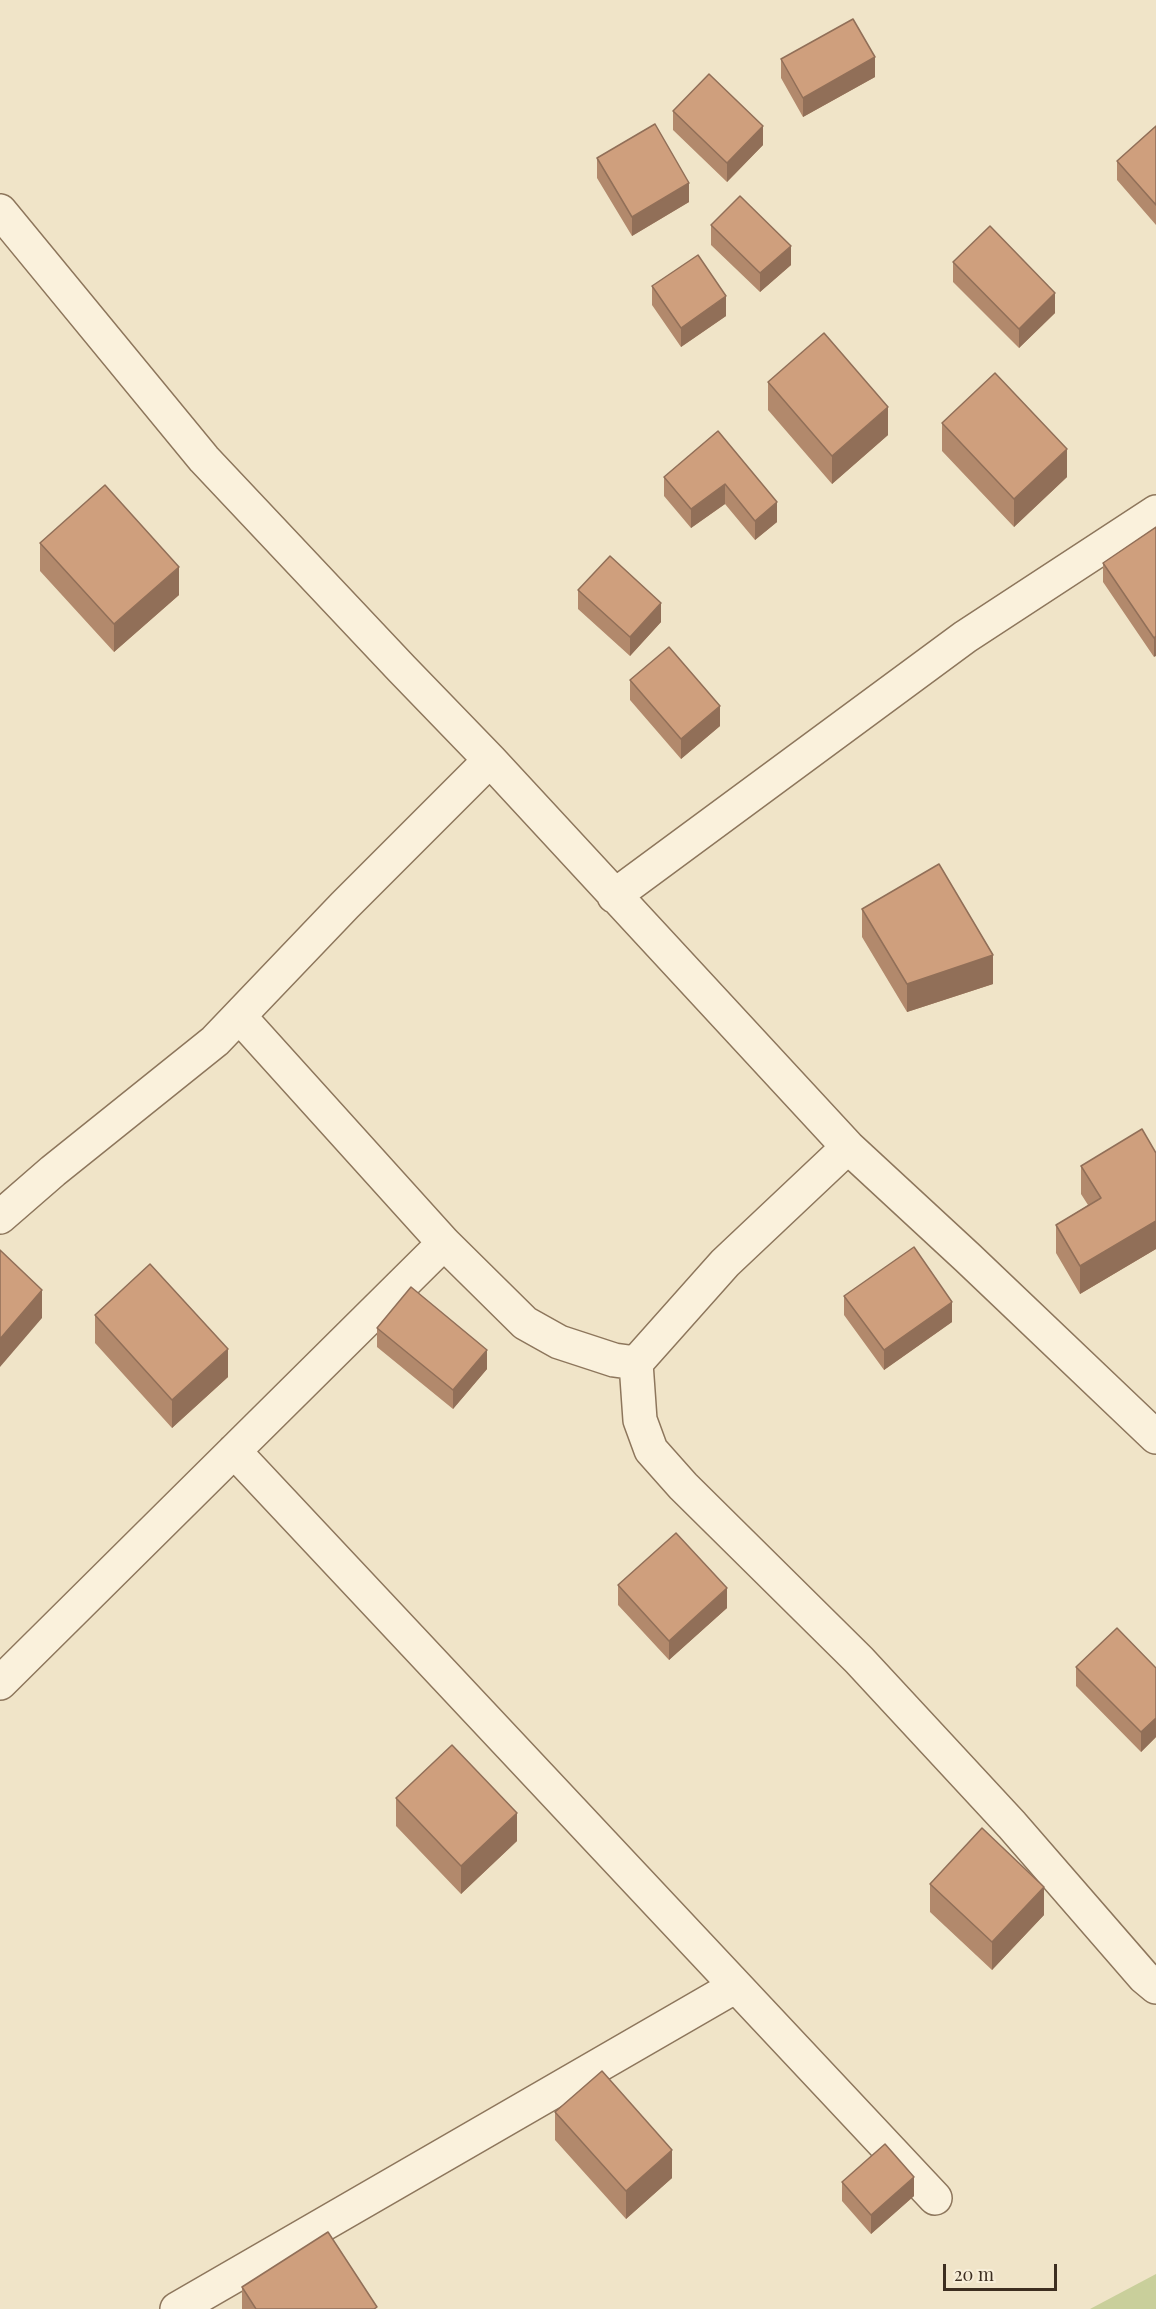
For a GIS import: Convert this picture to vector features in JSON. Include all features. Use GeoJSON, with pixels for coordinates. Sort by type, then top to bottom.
{"type":"FeatureCollection","features":[{"type":"Feature","properties":{"kind":"street"},"geometry":{"type":"LineString","coordinates":[[0,211],[204,459],[490,760],[848,1147],[1156,1437]]}},
{"type":"Feature","properties":{"kind":"street"},"geometry":{"type":"LineString","coordinates":[[614,896],[965,637],[1156,512]]}},
{"type":"Feature","properties":{"kind":"street"},"geometry":{"type":"LineString","coordinates":[[0,1217],[53,1171],[215,1041],[353,897],[490,760]]}},
{"type":"Feature","properties":{"kind":"street"},"geometry":{"type":"LineString","coordinates":[[238,1016],[444,1243],[525,1323],[559,1342],[614,1360],[636,1363]]}},
{"type":"Feature","properties":{"kind":"street"},"geometry":{"type":"LineString","coordinates":[[848,1147],[724,1263],[636,1363],[640,1420],[651,1450],[682,1486],[859,1660],[1012,1825],[1144,1977],[1156,1987]]}},
{"type":"Feature","properties":{"kind":"street"},"geometry":{"type":"LineString","coordinates":[[0,1683],[444,1243]]}},
{"type":"Feature","properties":{"kind":"street"},"geometry":{"type":"LineString","coordinates":[[234,1451],[935,2198]]}},
{"type":"Feature","properties":{"kind":"street"},"geometry":{"type":"LineString","coordinates":[[177,2309],[736,1986]]}},
{"type":"Feature","properties":{"kind":"green space"},"geometry":{"type":"Polygon","coordinates":[[[1156,2274],[1156,2309],[1090,2309],[1156,2274]]]}},
{"type":"Feature","properties":{"kind":"building"},"geometry":{"type":"Polygon","coordinates":[[[853,19],[875,57],[803,98],[781,59],[853,19]]]}},
{"type":"Feature","properties":{"kind":"building"},"geometry":{"type":"Polygon","coordinates":[[[709,74],[763,126],[727,163],[673,111],[709,74]]]}},
{"type":"Feature","properties":{"kind":"building"},"geometry":{"type":"Polygon","coordinates":[[[655,124],[689,183],[632,217],[597,158],[655,124]]]}},
{"type":"Feature","properties":{"kind":"building"},"geometry":{"type":"Polygon","coordinates":[[[1156,126],[1156,205],[1117,161],[1156,126]]]}},
{"type":"Feature","properties":{"kind":"building"},"geometry":{"type":"Polygon","coordinates":[[[740,196],[791,246],[760,273],[711,225],[740,196]]]}},
{"type":"Feature","properties":{"kind":"building"},"geometry":{"type":"Polygon","coordinates":[[[990,226],[1055,293],[1019,329],[953,262],[990,226]]]}},
{"type":"Feature","properties":{"kind":"building"},"geometry":{"type":"Polygon","coordinates":[[[698,255],[726,296],[681,328],[652,286],[698,255]]]}},
{"type":"Feature","properties":{"kind":"building"},"geometry":{"type":"Polygon","coordinates":[[[824,333],[888,407],[832,456],[768,382],[824,333]]]}},
{"type":"Feature","properties":{"kind":"building"},"geometry":{"type":"Polygon","coordinates":[[[995,373],[1067,449],[1014,499],[942,423],[995,373]]]}},
{"type":"Feature","properties":{"kind":"building"},"geometry":{"type":"Polygon","coordinates":[[[718,431],[777,502],[755,521],[725,484],[691,509],[664,477],[718,431]]]}},
{"type":"Feature","properties":{"kind":"building"},"geometry":{"type":"Polygon","coordinates":[[[105,485],[179,567],[114,624],[40,543],[105,485]]]}},
{"type":"Feature","properties":{"kind":"building"},"geometry":{"type":"Polygon","coordinates":[[[1156,527],[1156,636],[1154,638],[1103,563],[1156,527]]]}},
{"type":"Feature","properties":{"kind":"building"},"geometry":{"type":"Polygon","coordinates":[[[610,556],[661,603],[630,637],[578,590],[610,556]]]}},
{"type":"Feature","properties":{"kind":"building"},"geometry":{"type":"Polygon","coordinates":[[[669,647],[720,706],[681,739],[630,680],[669,647]]]}},
{"type":"Feature","properties":{"kind":"building"},"geometry":{"type":"Polygon","coordinates":[[[939,864],[993,955],[907,984],[862,909],[939,864]]]}},
{"type":"Feature","properties":{"kind":"building"},"geometry":{"type":"Polygon","coordinates":[[[1142,1129],[1156,1153],[1156,1221],[1080,1266],[1056,1225],[1101,1198],[1081,1166],[1142,1129]]]}},
{"type":"Feature","properties":{"kind":"building"},"geometry":{"type":"Polygon","coordinates":[[[914,1247],[952,1302],[884,1350],[844,1296],[914,1247]]]}},
{"type":"Feature","properties":{"kind":"building"},"geometry":{"type":"Polygon","coordinates":[[[0,1250],[42,1290],[0,1339],[0,1250]]]}},
{"type":"Feature","properties":{"kind":"building"},"geometry":{"type":"Polygon","coordinates":[[[150,1264],[228,1349],[172,1400],[95,1315],[150,1264]]]}},
{"type":"Feature","properties":{"kind":"building"},"geometry":{"type":"Polygon","coordinates":[[[411,1287],[487,1350],[453,1390],[377,1328],[411,1287]]]}},
{"type":"Feature","properties":{"kind":"building"},"geometry":{"type":"Polygon","coordinates":[[[676,1533],[727,1588],[669,1641],[618,1585],[676,1533]]]}},
{"type":"Feature","properties":{"kind":"building"},"geometry":{"type":"Polygon","coordinates":[[[1117,1628],[1156,1668],[1156,1718],[1141,1732],[1076,1667],[1117,1628]]]}},
{"type":"Feature","properties":{"kind":"building"},"geometry":{"type":"Polygon","coordinates":[[[452,1745],[517,1813],[461,1866],[396,1798],[452,1745]]]}},
{"type":"Feature","properties":{"kind":"building"},"geometry":{"type":"Polygon","coordinates":[[[982,1828],[1044,1887],[992,1942],[930,1884],[982,1828]]]}},
{"type":"Feature","properties":{"kind":"building"},"geometry":{"type":"Polygon","coordinates":[[[602,2071],[672,2150],[626,2191],[555,2112],[602,2071]]]}},
{"type":"Feature","properties":{"kind":"building"},"geometry":{"type":"Polygon","coordinates":[[[885,2144],[914,2177],[871,2215],[842,2182],[885,2144]]]}},
{"type":"Feature","properties":{"kind":"building"},"geometry":{"type":"Polygon","coordinates":[[[328,2232],[377,2307],[374,2309],[256,2309],[242,2287],[328,2232]]]}}]}
